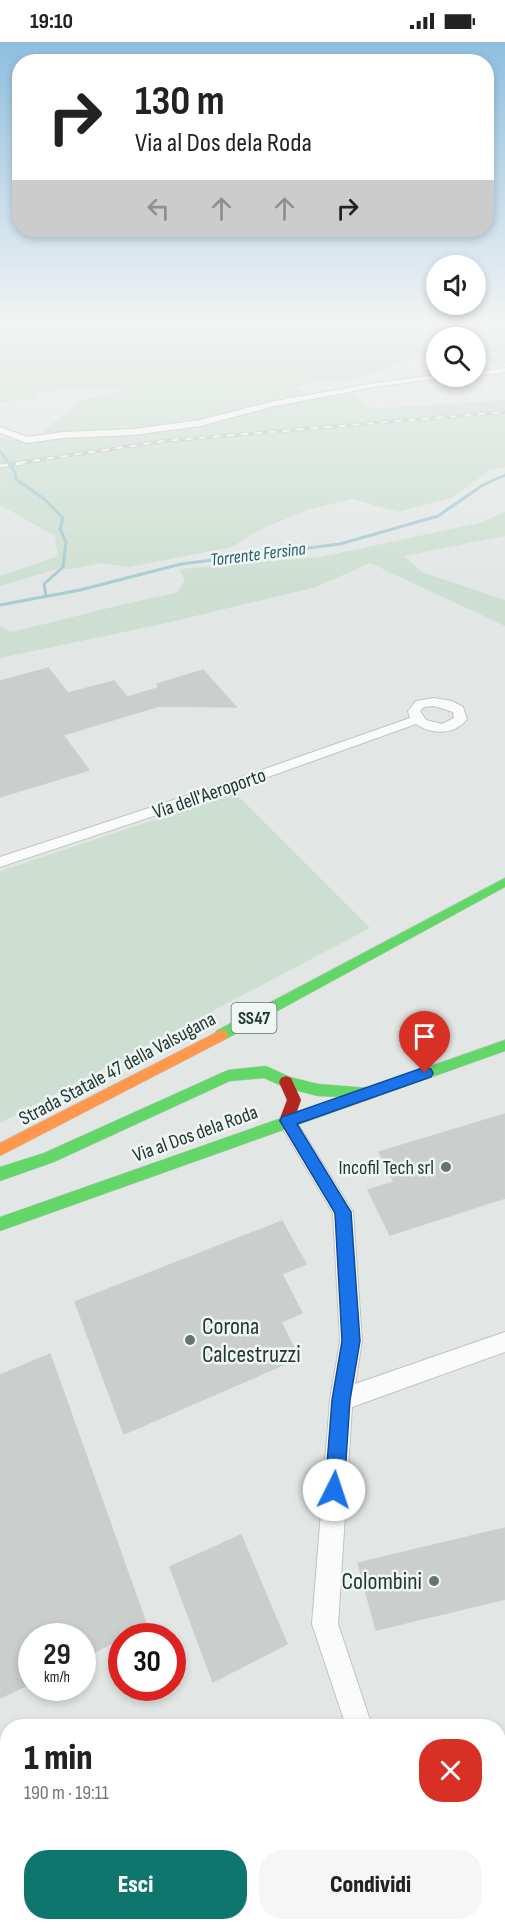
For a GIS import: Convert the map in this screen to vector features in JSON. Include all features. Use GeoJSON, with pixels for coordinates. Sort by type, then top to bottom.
{"type":"FeatureCollection","features":[{"type":"Feature","properties":{"kind":"main road"},"geometry":{"type":"LineString","coordinates":[[487,874],[505,874]]}},
{"type":"Feature","properties":{"kind":"main road","name":"Strada Statale 47 della Valsugana"},"geometry":{"type":"LineString","coordinates":[[0,1150],[113,1093],[505,882]]}},
{"type":"Feature","properties":{"kind":"main road","name":"Strada Statale 47 della Valsugana"},"geometry":{"type":"LineString","coordinates":[[0,1162],[286,1013],[505,894]]}},
{"type":"Feature","properties":{"kind":"main road"},"geometry":{"type":"LineString","coordinates":[[386,946],[390,929]]}},
{"type":"Feature","properties":{"kind":"main road","name":"Via al Dos dela Roda"},"geometry":{"type":"LineString","coordinates":[[0,1224],[366,1093],[505,1046]]}},
{"type":"Feature","properties":{"kind":"main road"},"geometry":{"type":"LineString","coordinates":[[0,1174],[49,1158],[228,1076],[266,1072],[286,1083],[318,1090],[366,1093]]}},
{"type":"Feature","properties":{"kind":"main road"},"geometry":{"type":"LineString","coordinates":[[286,1083],[294,1100],[287,1121]]}},
{"type":"Feature","properties":{"kind":"street"},"geometry":{"type":"LineString","coordinates":[[0,430],[27,440],[63,435],[134,432],[200,423],[247,411]]}},
{"type":"Feature","properties":{"kind":"street","name":"Via dell'Aeroporto"},"geometry":{"type":"LineString","coordinates":[[0,862],[224,788],[416,720]]}},
{"type":"Feature","properties":{"kind":"street"},"geometry":{"type":"LineString","coordinates":[[287,1121],[343,1212],[351,1341],[341,1400],[325,1624],[357,1719]]}},
{"type":"Feature","properties":{"kind":"street"},"geometry":{"type":"LineString","coordinates":[[341,1400],[505,1342]]}},
{"type":"Feature","properties":{"kind":"green space"},"geometry":{"type":"Polygon","coordinates":[[[68,411],[505,411],[505,467],[490,470],[451,498],[398,512],[352,499],[310,509],[261,529],[232,547],[129,567],[101,563],[72,569],[58,569],[0,586],[0,576],[58,556],[55,536],[0,505],[0,438],[30,442],[68,411]]]}},
{"type":"Feature","properties":{"kind":"green space"},"geometry":{"type":"Polygon","coordinates":[[[505,512],[505,536],[404,556],[422,572],[505,600],[505,626],[370,563],[316,587],[162,624],[0,658],[0,626],[10,632],[177,593],[185,580],[179,569],[320,557],[480,523],[505,512]]]}},
{"type":"Feature","properties":{"kind":"green space"},"geometry":{"type":"Polygon","coordinates":[[[235,793],[370,928],[0,1123],[0,871],[235,793]]]}},
{"type":"Feature","properties":{"kind":"building"},"geometry":{"type":"Polygon","coordinates":[[[48,668],[68,693],[114,681],[127,697],[158,688],[157,684],[203,670],[236,707],[159,706],[63,735],[89,770],[0,797],[0,681],[48,668]]]}},
{"type":"Feature","properties":{"kind":"building","name":"Incofil Tech srl"},"geometry":{"type":"Polygon","coordinates":[[[505,1114],[505,1198],[390,1235],[368,1190],[394,1182],[379,1152],[505,1114]]]}},
{"type":"Feature","properties":{"kind":"building","name":"Corona Calcestruzzi"},"geometry":{"type":"Polygon","coordinates":[[[282,1221],[306,1264],[282,1274],[302,1313],[281,1322],[299,1358],[124,1434],[75,1302],[282,1221]]]}},
{"type":"Feature","properties":{"kind":"building"},"geometry":{"type":"Polygon","coordinates":[[[50,1354],[146,1623],[108,1623],[108,1645],[96,1651],[96,1623],[18,1623],[18,1690],[0,1698],[0,1375],[50,1354]]]}},
{"type":"Feature","properties":{"kind":"building","name":"Colombini"},"geometry":{"type":"Polygon","coordinates":[[[505,1528],[505,1599],[376,1630],[358,1563],[505,1528]]]}},
{"type":"Feature","properties":{"kind":"building"},"geometry":{"type":"Polygon","coordinates":[[[241,1535],[287,1644],[213,1682],[170,1567],[241,1535]]]}},
{"type":"Feature","properties":{"kind":"waterway"},"geometry":{"type":"LineString","coordinates":[[0,451],[15,472],[16,479],[44,499],[63,518],[60,529],[66,542],[63,567],[44,584],[46,596]]}},
{"type":"Feature","properties":{"kind":"waterway","name":"Torrente Fersina"},"geometry":{"type":"LineString","coordinates":[[0,605],[80,590],[181,564],[340,544],[438,516],[483,485],[505,475]]}},
{"type":"Feature","properties":{"kind":"railway"},"geometry":{"type":"LineString","coordinates":[[19,463],[164,441],[505,412]]}},
{"type":"Feature","properties":{"kind":"railway"},"geometry":{"type":"LineString","coordinates":[[0,466],[29,462]]}},
{"type":"Feature","properties":{"kind":"traffic: fast"},"geometry":{"type":"LineString","coordinates":[[221,1035],[505,882]]}},
{"type":"Feature","properties":{"kind":"traffic: fast"},"geometry":{"type":"LineString","coordinates":[[0,1224],[505,1045]]}},
{"type":"Feature","properties":{"kind":"traffic: fast"},"geometry":{"type":"LineString","coordinates":[[0,1174],[49,1158],[228,1076],[266,1072],[286,1082],[318,1090],[366,1093]]}},
{"type":"Feature","properties":{"kind":"traffic: slow"},"geometry":{"type":"LineString","coordinates":[[0,1150],[221,1035]]}},
{"type":"Feature","properties":{"kind":"traffic: jam"},"geometry":{"type":"LineString","coordinates":[[286,1082],[294,1100],[287,1121]]}},
{"type":"Feature","properties":{"kind":"place","name":"Incofil Tech srl"},"geometry":{"type":"Point","coordinates":[446,1167]}},
{"type":"Feature","properties":{"kind":"place","name":"Corona Calcestruzzi"},"geometry":{"type":"Point","coordinates":[190,1340]}},
{"type":"Feature","properties":{"kind":"place","name":"Colombini"},"geometry":{"type":"Point","coordinates":[434,1581]}},
{"type":"Feature","properties":{"kind":"route"},"geometry":{"type":"LineString","coordinates":[[334,1490],[341,1400],[351,1341],[343,1212],[287,1121],[425,1073]]}}]}
